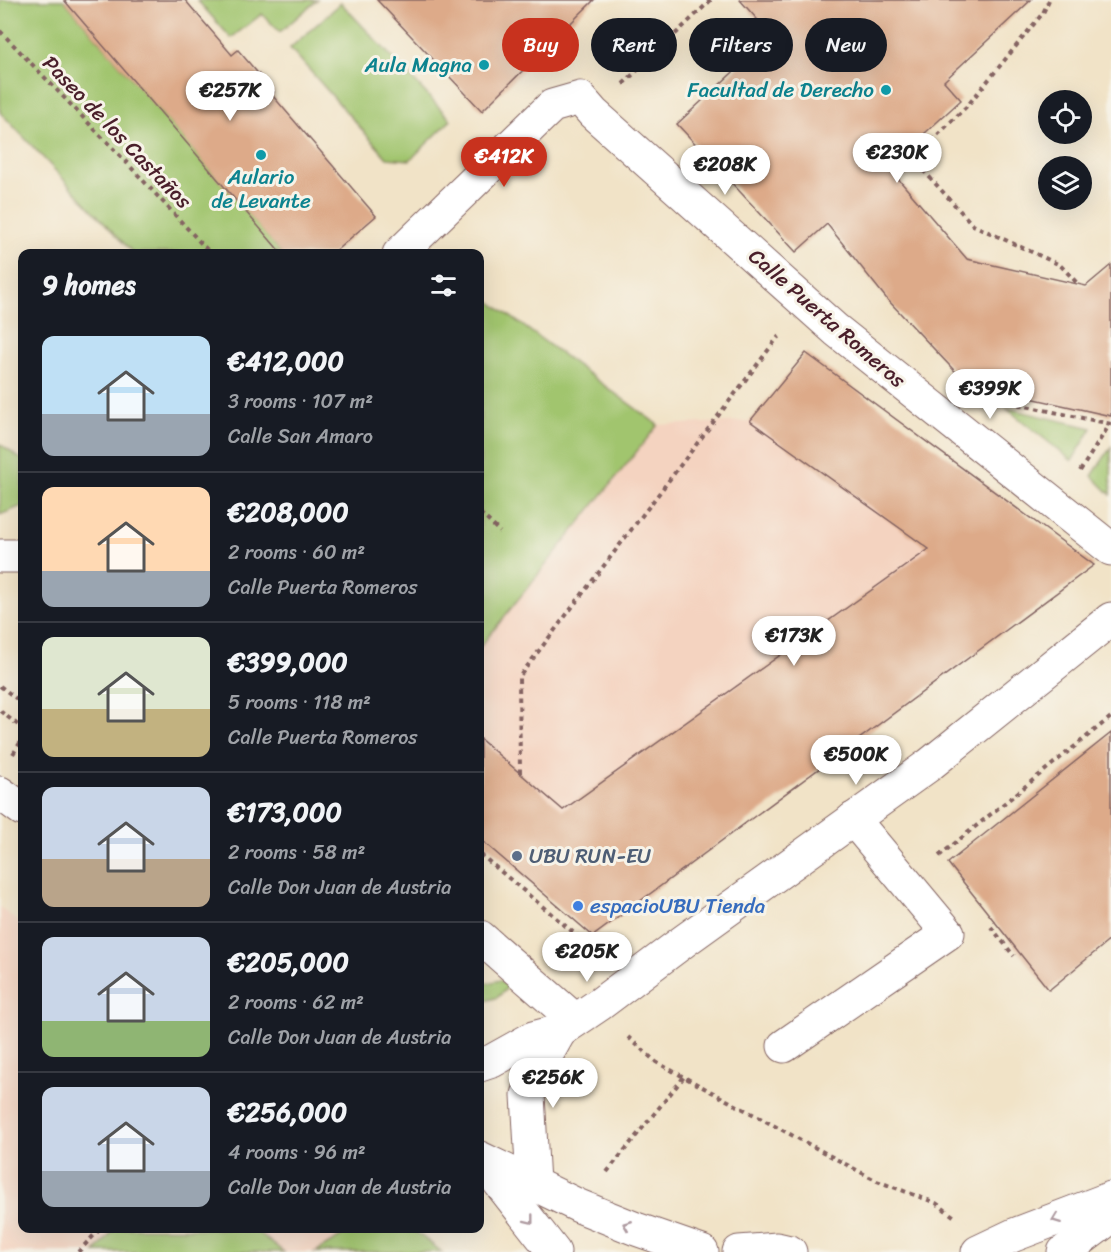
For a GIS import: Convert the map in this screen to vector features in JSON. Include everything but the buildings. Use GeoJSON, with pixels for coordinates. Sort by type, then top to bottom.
{"type":"FeatureCollection","features":[{"type":"Feature","properties":{"kind":"main road"},"geometry":{"type":"LineString","coordinates":[[404,249],[552,106],[586,106]]}},
{"type":"Feature","properties":{"kind":"main road","name":"Calle Puerta Romeros"},"geometry":{"type":"LineString","coordinates":[[586,106],[805,302],[894,377],[1111,549]]}},
{"type":"Feature","properties":{"kind":"main road"},"geometry":{"type":"LineString","coordinates":[[0,556],[18,556]]}},
{"type":"Feature","properties":{"kind":"main road"},"geometry":{"type":"LineString","coordinates":[[484,1064],[532,1038],[567,1025],[600,1005],[684,941],[929,765],[1111,619]]}},
{"type":"Feature","properties":{"kind":"main road"},"geometry":{"type":"LineString","coordinates":[[0,793],[18,806]]}},
{"type":"Feature","properties":{"kind":"main road"},"geometry":{"type":"LineString","coordinates":[[784,1046],[948,933],[853,819]]}},
{"type":"Feature","properties":{"kind":"main road"},"geometry":{"type":"LineString","coordinates":[[484,941],[567,1025]]}},
{"type":"Feature","properties":{"kind":"main road"},"geometry":{"type":"LineString","coordinates":[[533,1183],[528,1095],[537,1072],[567,1025]]}},
{"type":"Feature","properties":{"kind":"main road"},"geometry":{"type":"LineString","coordinates":[[484,1160],[579,1206],[702,1252]]}},
{"type":"Feature","properties":{"kind":"main road"},"geometry":{"type":"LineString","coordinates":[[484,1163],[554,1252]]}},
{"type":"Feature","properties":{"kind":"main road"},"geometry":{"type":"LineString","coordinates":[[970,1239],[1014,1235],[1111,1198]]}},
{"type":"Feature","properties":{"kind":"main road"},"geometry":{"type":"LineString","coordinates":[[1064,1252],[1111,1217]]}},
{"type":"Feature","properties":{"kind":"main road"},"geometry":{"type":"LineString","coordinates":[[739,1252],[777,1249],[790,1252]]}},
{"type":"Feature","properties":{"kind":"path"},"geometry":{"type":"LineString","coordinates":[[586,106],[711,0]]}},
{"type":"Feature","properties":{"kind":"path"},"geometry":{"type":"LineString","coordinates":[[1049,0],[1043,13],[968,105],[913,159],[973,225],[1060,266],[1079,285]]}},
{"type":"Feature","properties":{"kind":"path","name":"Paseo de los Castaños"},"geometry":{"type":"LineString","coordinates":[[0,31],[206,249]]}},
{"type":"Feature","properties":{"kind":"path"},"geometry":{"type":"LineString","coordinates":[[520,773],[519,677],[805,302]]}},
{"type":"Feature","properties":{"kind":"path"},"geometry":{"type":"LineString","coordinates":[[982,397],[1111,424],[1058,505]]}},
{"type":"Feature","properties":{"kind":"path"},"geometry":{"type":"LineString","coordinates":[[484,517],[500,532]]}},
{"type":"Feature","properties":{"kind":"path"},"geometry":{"type":"LineString","coordinates":[[0,686],[18,701]]}},
{"type":"Feature","properties":{"kind":"path"},"geometry":{"type":"LineString","coordinates":[[0,711],[18,725]]}},
{"type":"Feature","properties":{"kind":"path"},"geometry":{"type":"LineString","coordinates":[[484,857],[605,959]]}},
{"type":"Feature","properties":{"kind":"path"},"geometry":{"type":"LineString","coordinates":[[579,1206],[684,1077],[877,1181],[936,1203],[957,1219],[970,1239]]}},
{"type":"Feature","properties":{"kind":"path"},"geometry":{"type":"LineString","coordinates":[[78,1252],[96,1233]]}},
{"type":"Feature","properties":{"kind":"shaded area"},"geometry":{"type":"Polygon","coordinates":[[[806,353],[1094,565],[593,936],[484,842],[484,642],[658,425],[750,421],[806,353]]]}},
{"type":"Feature","properties":{"kind":"shaded area"},"geometry":{"type":"Polygon","coordinates":[[[0,907],[18,922],[18,1233],[417,1233],[442,1252],[0,1252],[0,907]]]}},
{"type":"Feature","properties":{"kind":"green space"},"geometry":{"type":"Polygon","coordinates":[[[0,0],[64,0],[279,249],[129,249],[0,112],[0,0]]]}},
{"type":"Feature","properties":{"kind":"green space"},"geometry":{"type":"Polygon","coordinates":[[[197,0],[317,0],[280,32],[262,14],[231,38],[197,0]]]}},
{"type":"Feature","properties":{"kind":"green space"},"geometry":{"type":"Polygon","coordinates":[[[341,3],[451,120],[410,160],[387,158],[290,48],[341,3]]]}},
{"type":"Feature","properties":{"kind":"green space"},"geometry":{"type":"Polygon","coordinates":[[[484,297],[658,425],[484,642],[484,297]]]}},
{"type":"Feature","properties":{"kind":"green space"},"geometry":{"type":"Polygon","coordinates":[[[1006,408],[1092,428],[1072,461],[1006,408]]]}},
{"type":"Feature","properties":{"kind":"green space"},"geometry":{"type":"Polygon","coordinates":[[[0,444],[18,457],[18,508],[0,515],[0,444]]]}},
{"type":"Feature","properties":{"kind":"green space"},"geometry":{"type":"Polygon","coordinates":[[[1111,447],[1111,495],[1092,476],[1111,447]]]}},
{"type":"Feature","properties":{"kind":"green space"},"geometry":{"type":"Polygon","coordinates":[[[500,980],[508,987],[498,997],[484,1002],[484,984],[500,980]]]}},
{"type":"Feature","properties":{"kind":"green space"},"geometry":{"type":"Polygon","coordinates":[[[112,1233],[258,1233],[284,1252],[95,1252],[112,1233]]]}},
{"type":"Feature","properties":{"kind":"green space"},"geometry":{"type":"Polygon","coordinates":[[[347,1233],[417,1233],[442,1252],[315,1252],[347,1233]]]}},
{"type":"Feature","properties":{"kind":"place","name":"Aula Magna"},"geometry":{"type":"Point","coordinates":[484,65]}},
{"type":"Feature","properties":{"kind":"place","name":"Facultad de Derecho"},"geometry":{"type":"Point","coordinates":[886,90]}},
{"type":"Feature","properties":{"kind":"place","name":"Aulario de Levante"},"geometry":{"type":"Point","coordinates":[261,155]}},
{"type":"Feature","properties":{"kind":"place","name":"UBU RUN-EU"},"geometry":{"type":"Point","coordinates":[517,856]}},
{"type":"Feature","properties":{"kind":"place","name":"espacioUBU Tienda"},"geometry":{"type":"Point","coordinates":[578,906]}}]}
